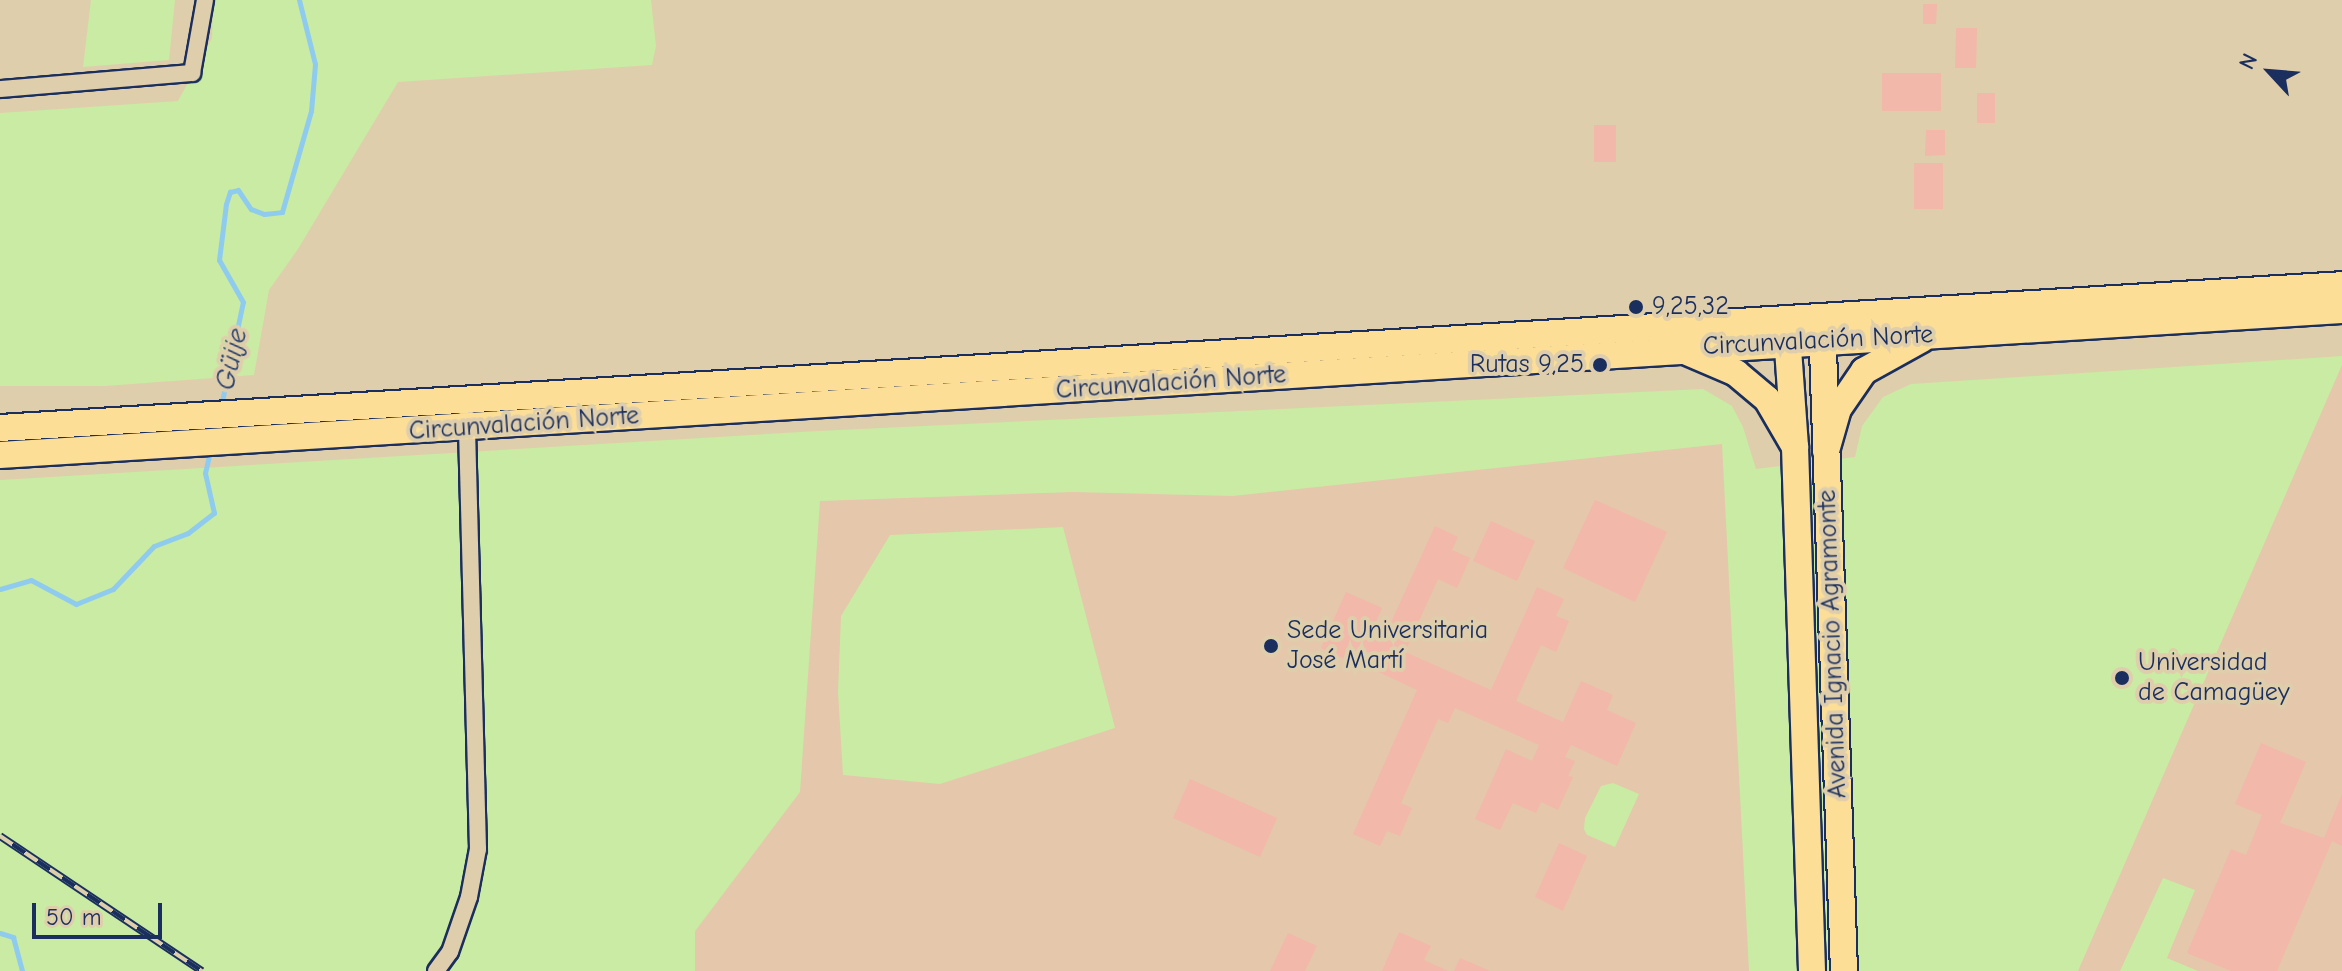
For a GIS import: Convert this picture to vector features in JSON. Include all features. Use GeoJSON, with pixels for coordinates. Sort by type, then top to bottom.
{"type":"FeatureCollection","features":[{"type":"Feature","properties":{"kind":"main road","name":"Circunvalación Norte"},"geometry":{"type":"LineString","coordinates":[[0,428],[1823,328],[2342,285]]}},
{"type":"Feature","properties":{"kind":"main road","name":"Circunvalación Norte"},"geometry":{"type":"LineString","coordinates":[[1823,328],[1933,334],[2342,310]]}},
{"type":"Feature","properties":{"kind":"main road","name":"Avenida Ignacio Agramonte"},"geometry":{"type":"LineString","coordinates":[[1823,328],[1844,971]]}},
{"type":"Feature","properties":{"kind":"main road","name":"Circunvalación Norte"},"geometry":{"type":"LineString","coordinates":[[0,455],[467,429],[1682,349],[1787,330]]}},
{"type":"Feature","properties":{"kind":"main road","name":"Avenida Ignacio Agramonte"},"geometry":{"type":"LineString","coordinates":[[1787,330],[1795,447],[1812,971]]}},
{"type":"Feature","properties":{"kind":"main road"},"geometry":{"type":"LineString","coordinates":[[1826,451],[1838,409],[1864,371],[1933,334]]}},
{"type":"Feature","properties":{"kind":"main road"},"geometry":{"type":"LineString","coordinates":[[1682,349],[1736,373],[1767,399],[1795,447]]}},
{"type":"Feature","properties":{"kind":"street"},"geometry":{"type":"LineString","coordinates":[[0,89],[192,73],[205,0]]}},
{"type":"Feature","properties":{"kind":"street"},"geometry":{"type":"LineString","coordinates":[[436,971],[450,952],[469,897],[478,849],[465,402]]}},
{"type":"Feature","properties":{"kind":"shaded area"},"geometry":{"type":"Polygon","coordinates":[[[2342,356],[2342,971],[1894,971],[2342,356]]]}},
{"type":"Feature","properties":{"kind":"shaded area","name":"Sede Universitaria José Martí"},"geometry":{"type":"Polygon","coordinates":[[[1723,444],[1749,971],[695,971],[695,932],[800,792],[819,501],[1073,492],[1233,496],[1723,444]]]}},
{"type":"Feature","properties":{"kind":"green space"},"geometry":{"type":"Polygon","coordinates":[[[91,0],[175,0],[169,60],[83,67],[91,0]]]}},
{"type":"Feature","properties":{"kind":"green space"},"geometry":{"type":"Polygon","coordinates":[[[213,0],[651,0],[656,46],[652,65],[398,82],[298,249],[269,290],[254,375],[105,386],[0,386],[0,113],[178,101],[212,38],[213,0]]]}},
{"type":"Feature","properties":{"kind":"green space"},"geometry":{"type":"Polygon","coordinates":[[[2342,356],[2342,365],[2078,971],[1749,971],[1722,444],[1233,496],[1073,492],[820,501],[800,792],[695,931],[695,971],[0,971],[0,480],[818,431],[1703,389],[1732,406],[1743,427],[1756,469],[1855,457],[1862,426],[1883,397],[1911,384],[2342,356]]]}},
{"type":"Feature","properties":{"kind":"green space"},"geometry":{"type":"Polygon","coordinates":[[[1063,527],[1115,728],[940,784],[843,775],[838,692],[841,616],[890,535],[1063,527]]]}},
{"type":"Feature","properties":{"kind":"green space"},"geometry":{"type":"Polygon","coordinates":[[[1613,783],[1639,794],[1615,847],[1587,835],[1584,829],[1585,818],[1601,786],[1613,783]]]}},
{"type":"Feature","properties":{"kind":"green space"},"geometry":{"type":"Polygon","coordinates":[[[2163,878],[2195,890],[2167,958],[2198,971],[2120,971],[2163,878]]]}},
{"type":"Feature","properties":{"kind":"building"},"geometry":{"type":"Polygon","coordinates":[[[1923,4],[1937,4],[1936,24],[1923,24],[1923,4]]]}},
{"type":"Feature","properties":{"kind":"building"},"geometry":{"type":"Polygon","coordinates":[[[1956,28],[1977,28],[1976,68],[1955,68],[1956,28]]]}},
{"type":"Feature","properties":{"kind":"building"},"geometry":{"type":"Polygon","coordinates":[[[1882,73],[1941,73],[1941,111],[1882,111],[1882,73]]]}},
{"type":"Feature","properties":{"kind":"building"},"geometry":{"type":"Polygon","coordinates":[[[1977,93],[1995,93],[1995,123],[1977,123],[1977,93]]]}},
{"type":"Feature","properties":{"kind":"building"},"geometry":{"type":"Polygon","coordinates":[[[1594,125],[1616,125],[1616,162],[1594,162],[1594,125]]]}},
{"type":"Feature","properties":{"kind":"building"},"geometry":{"type":"Polygon","coordinates":[[[1926,130],[1945,130],[1945,155],[1925,156],[1926,130]]]}},
{"type":"Feature","properties":{"kind":"building"},"geometry":{"type":"Polygon","coordinates":[[[1914,163],[1943,163],[1943,209],[1914,209],[1914,163]]]}},
{"type":"Feature","properties":{"kind":"building"},"geometry":{"type":"Polygon","coordinates":[[[1595,500],[1667,532],[1635,602],[1563,568],[1595,500]]]}},
{"type":"Feature","properties":{"kind":"building"},"geometry":{"type":"Polygon","coordinates":[[[1491,521],[1535,541],[1517,581],[1473,561],[1491,521]]]}},
{"type":"Feature","properties":{"kind":"building"},"geometry":{"type":"Polygon","coordinates":[[[1435,526],[1458,537],[1452,550],[1470,558],[1457,588],[1438,579],[1405,652],[1491,690],[1537,587],[1564,599],[1556,616],[1569,621],[1556,652],[1541,645],[1516,701],[1563,722],[1581,681],[1613,695],[1607,710],[1636,723],[1617,766],[1571,745],[1565,757],[1575,761],[1568,776],[1573,777],[1558,810],[1541,802],[1536,813],[1513,803],[1500,830],[1475,819],[1506,749],[1532,761],[1539,745],[1455,708],[1448,723],[1438,719],[1401,803],[1412,808],[1400,836],[1387,831],[1380,846],[1353,834],[1417,690],[1370,668],[1376,656],[1363,650],[1356,664],[1321,648],[1346,592],[1382,608],[1370,635],[1383,640],[1435,526]]]}},
{"type":"Feature","properties":{"kind":"building"},"geometry":{"type":"Polygon","coordinates":[[[2261,743],[2306,762],[2280,823],[2324,838],[2342,794],[2342,846],[2332,841],[2277,971],[2231,971],[2187,953],[2231,849],[2246,855],[2262,815],[2235,804],[2261,743]]]}},
{"type":"Feature","properties":{"kind":"building"},"geometry":{"type":"Polygon","coordinates":[[[1190,779],[1277,818],[1260,857],[1173,818],[1190,779]]]}},
{"type":"Feature","properties":{"kind":"building"},"geometry":{"type":"Polygon","coordinates":[[[1559,843],[1587,856],[1563,911],[1535,897],[1559,843]]]}},
{"type":"Feature","properties":{"kind":"building"},"geometry":{"type":"Polygon","coordinates":[[[1399,932],[1431,946],[1424,960],[1448,971],[1382,971],[1399,932]]]}},
{"type":"Feature","properties":{"kind":"building"},"geometry":{"type":"Polygon","coordinates":[[[1288,933],[1317,946],[1305,971],[1270,971],[1288,933]]]}},
{"type":"Feature","properties":{"kind":"building"},"geometry":{"type":"Polygon","coordinates":[[[1460,958],[1490,971],[1454,971],[1460,958]]]}},
{"type":"Feature","properties":{"kind":"waterway","name":"Güije"},"geometry":{"type":"LineString","coordinates":[[221,406],[243,302],[219,260],[226,204],[230,192],[238,190],[251,209],[264,214],[282,212],[311,111],[315,64],[299,0]]}},
{"type":"Feature","properties":{"kind":"waterway","name":"Güije"},"geometry":{"type":"LineString","coordinates":[[0,589],[31,580],[76,604],[113,589],[154,546],[188,533],[214,513],[205,473],[210,451]]}},
{"type":"Feature","properties":{"kind":"waterway","name":"Güije"},"geometry":{"type":"LineString","coordinates":[[0,933],[13,937],[22,971]]}},
{"type":"Feature","properties":{"kind":"railway"},"geometry":{"type":"LineString","coordinates":[[0,836],[202,971]]}},
{"type":"Feature","properties":{"kind":"place","name":"9,25,32"},"geometry":{"type":"Point","coordinates":[1636,307]}},
{"type":"Feature","properties":{"kind":"place","name":"Rutas 9,25"},"geometry":{"type":"Point","coordinates":[1600,365]}},
{"type":"Feature","properties":{"kind":"place","name":"Sede Universitaria José Martí"},"geometry":{"type":"Point","coordinates":[1271,646]}},
{"type":"Feature","properties":{"kind":"place","name":"Universidad de Camagüey"},"geometry":{"type":"Point","coordinates":[2122,678]}}]}
